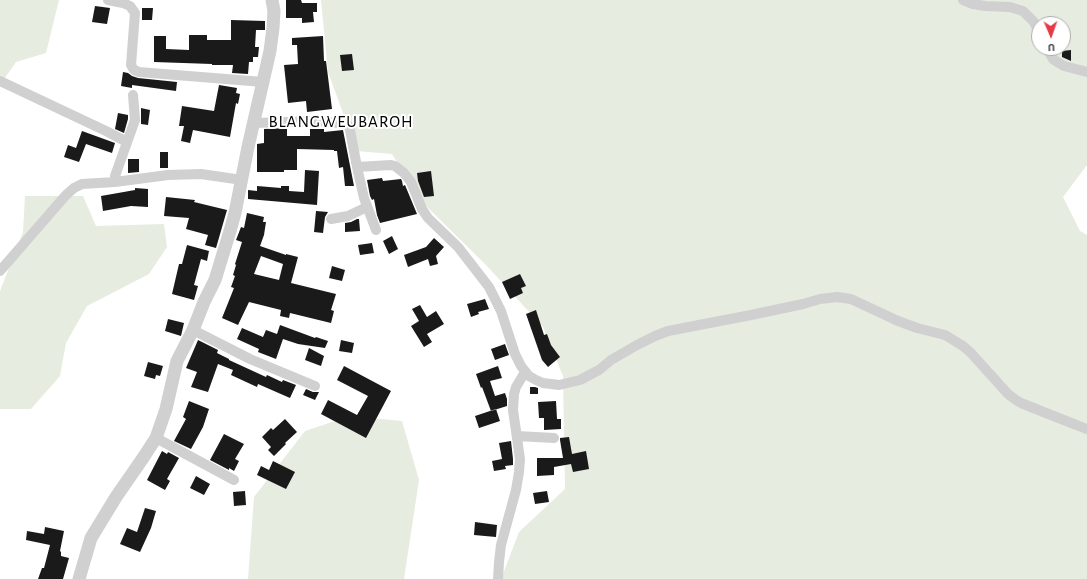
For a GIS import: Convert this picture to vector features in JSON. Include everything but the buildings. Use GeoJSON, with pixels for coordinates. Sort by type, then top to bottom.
{"type":"FeatureCollection","features":[{"type":"Feature","properties":{"kind":"street"},"geometry":{"type":"LineString","coordinates":[[108,0],[130,6],[135,13],[131,65],[134,70],[139,72],[263,82]]}},
{"type":"Feature","properties":{"kind":"street"},"geometry":{"type":"LineString","coordinates":[[79,579],[91,538],[116,497],[156,438],[166,409],[177,361],[193,330],[204,302],[215,280],[235,213],[270,50],[274,11],[272,0]]}},
{"type":"Feature","properties":{"kind":"street"},"geometry":{"type":"LineString","coordinates":[[963,0],[973,4],[985,6],[1010,7],[1023,11],[1031,18]]}},
{"type":"Feature","properties":{"kind":"street"},"geometry":{"type":"LineString","coordinates":[[1051,56],[1053,59],[1064,66],[1087,72]]}},
{"type":"Feature","properties":{"kind":"street"},"geometry":{"type":"LineString","coordinates":[[0,81],[127,142]]}},
{"type":"Feature","properties":{"kind":"street"},"geometry":{"type":"LineString","coordinates":[[115,182],[115,176],[135,120],[133,95]]}},
{"type":"Feature","properties":{"kind":"street"},"geometry":{"type":"LineString","coordinates":[[254,123],[319,121],[342,123],[349,126],[364,198],[376,230]]}},
{"type":"Feature","properties":{"kind":"street"},"geometry":{"type":"LineString","coordinates":[[357,167],[391,165],[404,172],[411,182],[422,209],[428,218],[458,247],[489,287],[501,311],[517,358],[525,372],[536,380],[547,384],[559,385],[586,377],[637,345],[668,331],[744,317],[820,299],[837,297],[845,298],[865,305],[898,321],[917,328],[945,335],[963,346],[971,353],[1008,394],[1016,400],[1087,429]]}},
{"type":"Feature","properties":{"kind":"street"},"geometry":{"type":"LineString","coordinates":[[0,271],[66,195],[74,188],[82,184],[115,182],[168,175],[201,174],[242,180]]}},
{"type":"Feature","properties":{"kind":"street"},"geometry":{"type":"LineString","coordinates":[[331,219],[348,216],[367,207]]}},
{"type":"Feature","properties":{"kind":"street"},"geometry":{"type":"LineString","coordinates":[[193,330],[250,359],[315,386]]}},
{"type":"Feature","properties":{"kind":"street"},"geometry":{"type":"LineString","coordinates":[[498,579],[501,545],[515,496],[519,472],[520,459],[513,410],[514,394],[516,387],[525,372]]}},
{"type":"Feature","properties":{"kind":"street"},"geometry":{"type":"LineString","coordinates":[[517,436],[554,438]]}},
{"type":"Feature","properties":{"kind":"street"},"geometry":{"type":"LineString","coordinates":[[156,438],[234,480]]}},
{"type":"Feature","properties":{"kind":"shaded area"},"geometry":{"type":"Polygon","coordinates":[[[0,0],[59,0],[46,53],[16,62],[0,85],[0,0]]]}},
{"type":"Feature","properties":{"kind":"shaded area"},"geometry":{"type":"Polygon","coordinates":[[[321,0],[1087,0],[1087,165],[1063,197],[1080,231],[1087,235],[1087,579],[501,579],[519,532],[565,489],[563,376],[543,327],[486,265],[422,202],[392,154],[357,151],[328,72],[321,0]]]}},
{"type":"Feature","properties":{"kind":"shaded area"},"geometry":{"type":"Polygon","coordinates":[[[25,196],[83,196],[96,226],[164,224],[167,247],[149,274],[87,306],[66,343],[60,376],[31,409],[0,409],[0,291],[23,232],[25,196]]]}},
{"type":"Feature","properties":{"kind":"shaded area"},"geometry":{"type":"Polygon","coordinates":[[[350,416],[402,421],[419,480],[404,579],[248,579],[254,497],[305,431],[350,416]]]}},
{"type":"Feature","properties":{"kind":"district","name":"BLANGWEUBAROH"},"geometry":{"type":"Point","coordinates":[341,122]}}]}
